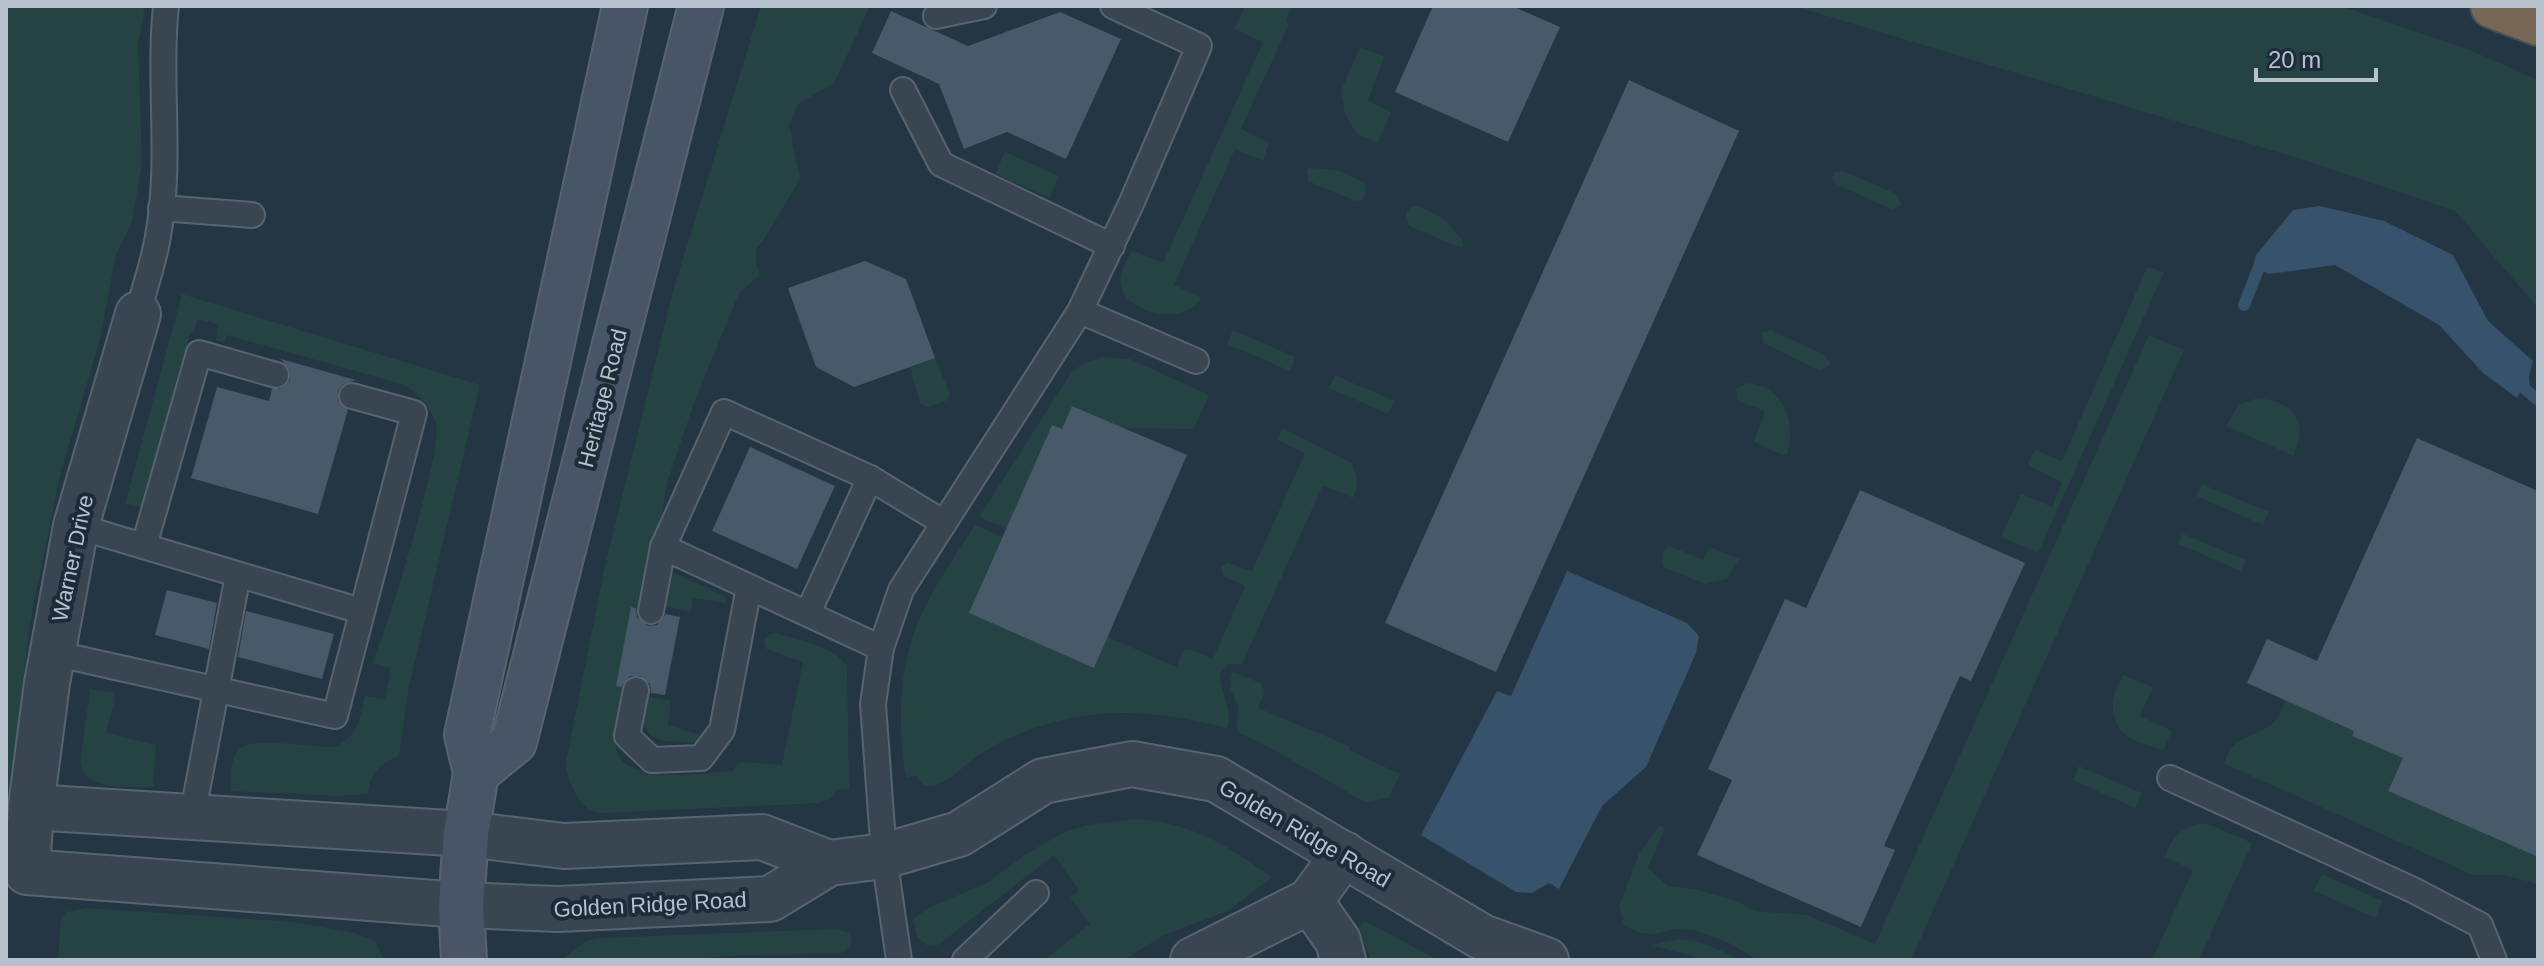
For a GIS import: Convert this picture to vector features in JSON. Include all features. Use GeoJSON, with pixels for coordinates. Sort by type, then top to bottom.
{"type":"FeatureCollection","features":[{"type":"Feature","properties":{"kind":"highway"},"geometry":{"type":"LineString","coordinates":[[2493,6],[2538,23]]}},
{"type":"Feature","properties":{"kind":"main road"},"geometry":{"type":"LineString","coordinates":[[464,960],[461,905],[466,834],[476,773],[467,735],[625,6]]}},
{"type":"Feature","properties":{"kind":"main road","name":"Heritage Road"},"geometry":{"type":"LineString","coordinates":[[476,773],[514,742],[701,6]]}},
{"type":"Feature","properties":{"kind":"street","name":"Warner Drive"},"geometry":{"type":"LineString","coordinates":[[138,314],[76,526],[53,653],[31,807],[27,872],[461,905]]}},
{"type":"Feature","properties":{"kind":"street","name":"Golden Ridge Road"},"geometry":{"type":"LineString","coordinates":[[461,905],[558,909],[770,899],[829,863],[884,856],[959,834],[1043,781],[1132,764],[1216,779],[1482,937],[1546,960]]}},
{"type":"Feature","properties":{"kind":"street"},"geometry":{"type":"LineString","coordinates":[[31,807],[466,834]]}},
{"type":"Feature","properties":{"kind":"street","name":"Golden Ridge Road"},"geometry":{"type":"LineString","coordinates":[[466,834],[564,846],[762,837],[829,863]]}},
{"type":"Feature","properties":{"kind":"street"},"geometry":{"type":"LineString","coordinates":[[1193,960],[1310,901],[1344,854]]}},
{"type":"Feature","properties":{"kind":"street"},"geometry":{"type":"LineString","coordinates":[[1310,901],[1338,941],[1343,960]]}},
{"type":"Feature","properties":{"kind":"lane"},"geometry":{"type":"LineString","coordinates":[[138,314],[158,236],[161,208],[162,43],[166,6]]}},
{"type":"Feature","properties":{"kind":"lane"},"geometry":{"type":"LineString","coordinates":[[936,16],[984,6]]}},
{"type":"Feature","properties":{"kind":"lane"},"geometry":{"type":"LineString","coordinates":[[899,960],[884,856],[873,704],[881,648],[901,590],[1080,311],[1112,246],[1199,46],[1113,6]]}},
{"type":"Feature","properties":{"kind":"lane"},"geometry":{"type":"LineString","coordinates":[[903,90],[941,164],[1112,246]]}},
{"type":"Feature","properties":{"kind":"lane"},"geometry":{"type":"LineString","coordinates":[[161,208],[252,215]]}},
{"type":"Feature","properties":{"kind":"lane"},"geometry":{"type":"LineString","coordinates":[[1080,311],[1196,361]]}},
{"type":"Feature","properties":{"kind":"lane"},"geometry":{"type":"LineString","coordinates":[[144,546],[199,353],[276,375]]}},
{"type":"Feature","properties":{"kind":"lane"},"geometry":{"type":"LineString","coordinates":[[53,653],[335,716],[414,413],[352,396]]}},
{"type":"Feature","properties":{"kind":"lane"},"geometry":{"type":"LineString","coordinates":[[651,611],[663,547],[724,412],[870,478],[944,523]]}},
{"type":"Feature","properties":{"kind":"lane"},"geometry":{"type":"LineString","coordinates":[[808,613],[870,478]]}},
{"type":"Feature","properties":{"kind":"lane"},"geometry":{"type":"LineString","coordinates":[[76,526],[361,611]]}},
{"type":"Feature","properties":{"kind":"lane"},"geometry":{"type":"LineString","coordinates":[[663,547],[881,648]]}},
{"type":"Feature","properties":{"kind":"lane"},"geometry":{"type":"LineString","coordinates":[[192,817],[238,575]]}},
{"type":"Feature","properties":{"kind":"lane"},"geometry":{"type":"LineString","coordinates":[[636,690],[627,736],[652,760],[701,758],[722,730],[749,587]]}},
{"type":"Feature","properties":{"kind":"lane"},"geometry":{"type":"LineString","coordinates":[[2170,778],[2413,890],[2480,925],[2494,960]]}},
{"type":"Feature","properties":{"kind":"lane"},"geometry":{"type":"LineString","coordinates":[[965,960],[1036,893]]}},
{"type":"Feature","properties":{"kind":"green space"},"geometry":{"type":"Polygon","coordinates":[[[6,6],[145,6],[138,44],[142,164],[132,222],[116,254],[100,339],[61,472],[30,622],[6,836],[6,6]]]}},
{"type":"Feature","properties":{"kind":"green space"},"geometry":{"type":"Polygon","coordinates":[[[761,6],[870,6],[834,83],[798,104],[789,125],[800,179],[756,248],[760,275],[739,293],[694,403],[668,480],[642,609],[632,607],[616,686],[626,688],[615,738],[618,754],[628,765],[643,772],[681,775],[733,771],[737,764],[743,762],[782,765],[803,662],[766,649],[764,639],[776,633],[834,653],[847,666],[849,789],[838,790],[830,799],[819,803],[596,812],[584,805],[576,794],[566,762],[604,570],[673,291],[761,6]]]}},
{"type":"Feature","properties":{"kind":"green space"},"geometry":{"type":"Polygon","coordinates":[[[1245,6],[1292,6],[1286,22],[1289,24],[1241,129],[1269,142],[1263,161],[1235,149],[1174,285],[1201,298],[1192,308],[1180,313],[1151,312],[1127,298],[1121,287],[1121,274],[1133,251],[1163,263],[1263,42],[1234,29],[1245,6]]]}},
{"type":"Feature","properties":{"kind":"green space"},"geometry":{"type":"Polygon","coordinates":[[[1794,6],[2341,6],[2470,50],[2538,80],[2538,308],[2455,211],[2304,160],[1794,6]]]}},
{"type":"Feature","properties":{"kind":"green space"},"geometry":{"type":"Polygon","coordinates":[[[1360,47],[1384,57],[1368,101],[1391,112],[1378,143],[1357,134],[1345,114],[1341,91],[1360,47]]]}},
{"type":"Feature","properties":{"kind":"green space"},"geometry":{"type":"Polygon","coordinates":[[[1005,152],[1059,176],[1050,198],[995,174],[1005,152]]]}},
{"type":"Feature","properties":{"kind":"green space"},"geometry":{"type":"Polygon","coordinates":[[[1307,169],[1341,171],[1366,184],[1365,196],[1355,201],[1308,181],[1307,169]]]}},
{"type":"Feature","properties":{"kind":"green space"},"geometry":{"type":"Polygon","coordinates":[[[1843,171],[1897,194],[1901,205],[1893,210],[1836,184],[1832,178],[1834,172],[1843,171]]]}},
{"type":"Feature","properties":{"kind":"green space"},"geometry":{"type":"Polygon","coordinates":[[[1418,206],[1444,219],[1462,240],[1462,248],[1409,226],[1406,213],[1418,206]]]}},
{"type":"Feature","properties":{"kind":"green space"},"geometry":{"type":"Polygon","coordinates":[[[2147,267],[2164,272],[2038,553],[2001,537],[2021,494],[2052,507],[2062,482],[2028,463],[2035,450],[2062,461],[2147,267]]]}},
{"type":"Feature","properties":{"kind":"green space"},"geometry":{"type":"Polygon","coordinates":[[[182,294],[480,385],[408,691],[399,756],[377,770],[368,794],[337,796],[230,791],[233,762],[240,748],[258,743],[335,747],[353,732],[365,696],[385,699],[391,668],[372,663],[401,580],[423,502],[436,439],[436,423],[424,402],[405,385],[227,335],[224,343],[216,340],[218,324],[198,319],[193,333],[190,333],[142,508],[125,504],[182,294]]]}},
{"type":"Feature","properties":{"kind":"green space"},"geometry":{"type":"Polygon","coordinates":[[[1233,330],[1295,357],[1290,371],[1227,344],[1233,330]]]}},
{"type":"Feature","properties":{"kind":"green space"},"geometry":{"type":"Polygon","coordinates":[[[1771,330],[1823,354],[1829,366],[1816,369],[1763,343],[1762,333],[1771,330]]]}},
{"type":"Feature","properties":{"kind":"green space"},"geometry":{"type":"Polygon","coordinates":[[[2149,335],[2184,350],[1911,960],[1758,960],[1727,942],[1694,930],[1640,933],[1624,925],[1619,906],[1639,854],[1659,826],[1665,828],[1648,868],[1668,886],[1698,890],[1736,901],[1755,911],[1807,915],[1875,944],[2149,335]]]}},
{"type":"Feature","properties":{"kind":"green space"},"geometry":{"type":"Polygon","coordinates":[[[1101,357],[1130,359],[1209,395],[1194,429],[1124,428],[1072,406],[1062,429],[1052,425],[1007,528],[979,517],[1071,373],[1084,363],[1101,357]]]}},
{"type":"Feature","properties":{"kind":"green space"},"geometry":{"type":"Polygon","coordinates":[[[935,358],[950,394],[946,401],[928,407],[920,403],[910,367],[935,358]]]}},
{"type":"Feature","properties":{"kind":"green space"},"geometry":{"type":"Polygon","coordinates":[[[1335,375],[1394,401],[1388,414],[1329,388],[1335,375]]]}},
{"type":"Feature","properties":{"kind":"green space"},"geometry":{"type":"Polygon","coordinates":[[[1748,383],[1771,391],[1785,408],[1790,431],[1787,454],[1754,442],[1765,411],[1738,401],[1736,389],[1748,383]]]}},
{"type":"Feature","properties":{"kind":"green space"},"geometry":{"type":"Polygon","coordinates":[[[2258,398],[2279,403],[2295,416],[2300,430],[2294,456],[2226,426],[2238,405],[2258,398]]]}},
{"type":"Feature","properties":{"kind":"green space"},"geometry":{"type":"Polygon","coordinates":[[[1282,428],[1352,463],[1356,488],[1353,498],[1323,485],[1242,664],[1229,664],[1220,673],[1229,714],[1227,728],[1145,714],[1119,713],[1066,719],[1007,739],[936,785],[922,783],[916,775],[907,778],[901,717],[906,661],[932,593],[975,525],[1002,537],[970,613],[1094,668],[1107,637],[1177,667],[1182,651],[1189,649],[1213,659],[1245,586],[1223,576],[1221,567],[1228,563],[1252,571],[1305,453],[1277,440],[1282,428]]]}},
{"type":"Feature","properties":{"kind":"green space"},"geometry":{"type":"Polygon","coordinates":[[[2202,484],[2269,512],[2263,525],[2196,496],[2202,484]]]}},
{"type":"Feature","properties":{"kind":"green space"},"geometry":{"type":"Polygon","coordinates":[[[2183,534],[2246,560],[2241,571],[2178,544],[2183,534]]]}},
{"type":"Feature","properties":{"kind":"green space"},"geometry":{"type":"Polygon","coordinates":[[[1670,546],[1703,560],[1709,547],[1739,559],[1727,579],[1705,584],[1663,567],[1663,552],[1670,546]]]}},
{"type":"Feature","properties":{"kind":"green space"},"geometry":{"type":"Polygon","coordinates":[[[670,571],[725,596],[727,603],[693,598],[691,612],[662,606],[670,571]]]}},
{"type":"Feature","properties":{"kind":"green space"},"geometry":{"type":"Polygon","coordinates":[[[1232,673],[1260,683],[1265,691],[1258,708],[1349,746],[1349,750],[1400,774],[1389,798],[1365,802],[1237,732],[1238,706],[1230,688],[1232,673]]]}},
{"type":"Feature","properties":{"kind":"green space"},"geometry":{"type":"Polygon","coordinates":[[[2123,675],[2153,687],[2140,716],[2172,731],[2163,750],[2130,738],[2116,722],[2114,698],[2123,675]]]}},
{"type":"Feature","properties":{"kind":"green space"},"geometry":{"type":"Polygon","coordinates":[[[90,689],[114,693],[106,733],[156,745],[153,787],[100,784],[84,773],[80,763],[90,689]]]}},
{"type":"Feature","properties":{"kind":"green space"},"geometry":{"type":"Polygon","coordinates":[[[644,696],[671,701],[668,725],[700,735],[700,740],[671,741],[653,737],[644,723],[644,696]]]}},
{"type":"Feature","properties":{"kind":"green space"},"geometry":{"type":"Polygon","coordinates":[[[2286,699],[2361,714],[2352,736],[2403,758],[2388,791],[2538,857],[2538,884],[2505,875],[2473,875],[2225,764],[2227,755],[2237,743],[2273,723],[2286,699]]]}},
{"type":"Feature","properties":{"kind":"green space"},"geometry":{"type":"Polygon","coordinates":[[[2079,766],[2142,793],[2135,808],[2073,780],[2079,766]]]}},
{"type":"Feature","properties":{"kind":"green space"},"geometry":{"type":"Polygon","coordinates":[[[1136,819],[1193,831],[1239,855],[1272,877],[1228,911],[1164,935],[1124,960],[1044,960],[1090,924],[1070,898],[1079,890],[1054,855],[938,945],[928,946],[917,937],[913,919],[930,907],[987,883],[1026,854],[1065,832],[1087,825],[1136,819]]]}},
{"type":"Feature","properties":{"kind":"green space"},"geometry":{"type":"Polygon","coordinates":[[[2200,823],[2252,843],[2199,960],[2152,960],[2193,870],[2165,857],[2167,850],[2178,835],[2200,823]]]}},
{"type":"Feature","properties":{"kind":"green space"},"geometry":{"type":"Polygon","coordinates":[[[2322,874],[2383,901],[2375,918],[2314,891],[2322,874]]]}},
{"type":"Feature","properties":{"kind":"green space"},"geometry":{"type":"Polygon","coordinates":[[[87,908],[293,922],[355,933],[375,941],[384,960],[58,960],[61,918],[66,912],[87,908]]]}},
{"type":"Feature","properties":{"kind":"green space"},"geometry":{"type":"Polygon","coordinates":[[[1365,921],[1438,960],[1371,960],[1359,928],[1365,921]]]}},
{"type":"Feature","properties":{"kind":"green space"},"geometry":{"type":"Polygon","coordinates":[[[836,929],[851,933],[850,946],[840,954],[743,955],[681,960],[561,960],[586,941],[601,938],[836,929]]]}},
{"type":"Feature","properties":{"kind":"green space"},"geometry":{"type":"Polygon","coordinates":[[[1679,939],[1710,946],[1739,960],[1704,960],[1652,945],[1679,939]]]}},
{"type":"Feature","properties":{"kind":"water"},"geometry":{"type":"Polygon","coordinates":[[[2320,206],[2384,221],[2453,255],[2488,321],[2533,361],[2528,379],[2517,398],[2484,374],[2439,325],[2335,265],[2269,274],[2253,267],[2256,255],[2293,210],[2320,206]]]}},
{"type":"Feature","properties":{"kind":"water"},"geometry":{"type":"Polygon","coordinates":[[[1567,571],[1687,623],[1699,636],[1696,653],[1646,767],[1602,806],[1559,889],[1549,883],[1532,893],[1516,892],[1421,835],[1497,691],[1511,696],[1567,571]]]}},
{"type":"Feature","properties":{"kind":"building"},"geometry":{"type":"Polygon","coordinates":[[[1433,6],[1512,6],[1560,27],[1508,142],[1395,92],[1433,6]]]}},
{"type":"Feature","properties":{"kind":"building"},"geometry":{"type":"Polygon","coordinates":[[[891,11],[968,46],[1060,12],[1121,39],[1066,159],[1007,132],[964,149],[939,84],[872,53],[891,11]]]}},
{"type":"Feature","properties":{"kind":"building"},"geometry":{"type":"Polygon","coordinates":[[[1629,80],[1739,131],[1496,672],[1385,623],[1629,80]]]}},
{"type":"Feature","properties":{"kind":"building"},"geometry":{"type":"Polygon","coordinates":[[[865,261],[906,279],[935,358],[854,387],[816,367],[788,288],[865,261]]]}},
{"type":"Feature","properties":{"kind":"building"},"geometry":{"type":"Polygon","coordinates":[[[281,359],[356,380],[342,385],[338,391],[338,401],[348,410],[318,514],[191,478],[217,387],[269,401],[272,389],[280,389],[290,380],[290,371],[281,359]]]}},
{"type":"Feature","properties":{"kind":"building"},"geometry":{"type":"Polygon","coordinates":[[[1072,406],[1187,455],[1094,668],[969,613],[1052,425],[1062,429],[1072,406]]]}},
{"type":"Feature","properties":{"kind":"building"},"geometry":{"type":"Polygon","coordinates":[[[2417,438],[2538,491],[2538,857],[2388,791],[2403,758],[2352,736],[2354,731],[2247,683],[2267,639],[2317,661],[2417,438]]]}},
{"type":"Feature","properties":{"kind":"building"},"geometry":{"type":"Polygon","coordinates":[[[750,447],[835,486],[797,569],[712,531],[750,447]]]}},
{"type":"Feature","properties":{"kind":"building"},"geometry":{"type":"Polygon","coordinates":[[[1860,490],[2025,563],[1971,681],[1960,676],[1884,846],[1895,850],[1861,927],[1697,855],[1732,780],[1708,769],[1785,599],[1806,608],[1860,490]]]}},
{"type":"Feature","properties":{"kind":"building"},"geometry":{"type":"Polygon","coordinates":[[[167,590],[217,603],[209,649],[155,635],[167,590]]]}},
{"type":"Feature","properties":{"kind":"building"},"geometry":{"type":"Polygon","coordinates":[[[631,607],[636,608],[637,617],[648,626],[657,625],[666,614],[680,617],[665,695],[651,693],[650,684],[640,676],[630,676],[621,687],[616,686],[631,607]]]}},
{"type":"Feature","properties":{"kind":"building"},"geometry":{"type":"Polygon","coordinates":[[[246,611],[334,634],[322,679],[238,657],[246,611]]]}},
{"type":"Feature","properties":{"kind":"waterway"},"geometry":{"type":"LineString","coordinates":[[2244,305],[2259,267],[2267,258]]}},
{"type":"Feature","properties":{"kind":"waterway"},"geometry":{"type":"LineString","coordinates":[[2522,370],[2524,388],[2538,400]]}}]}
